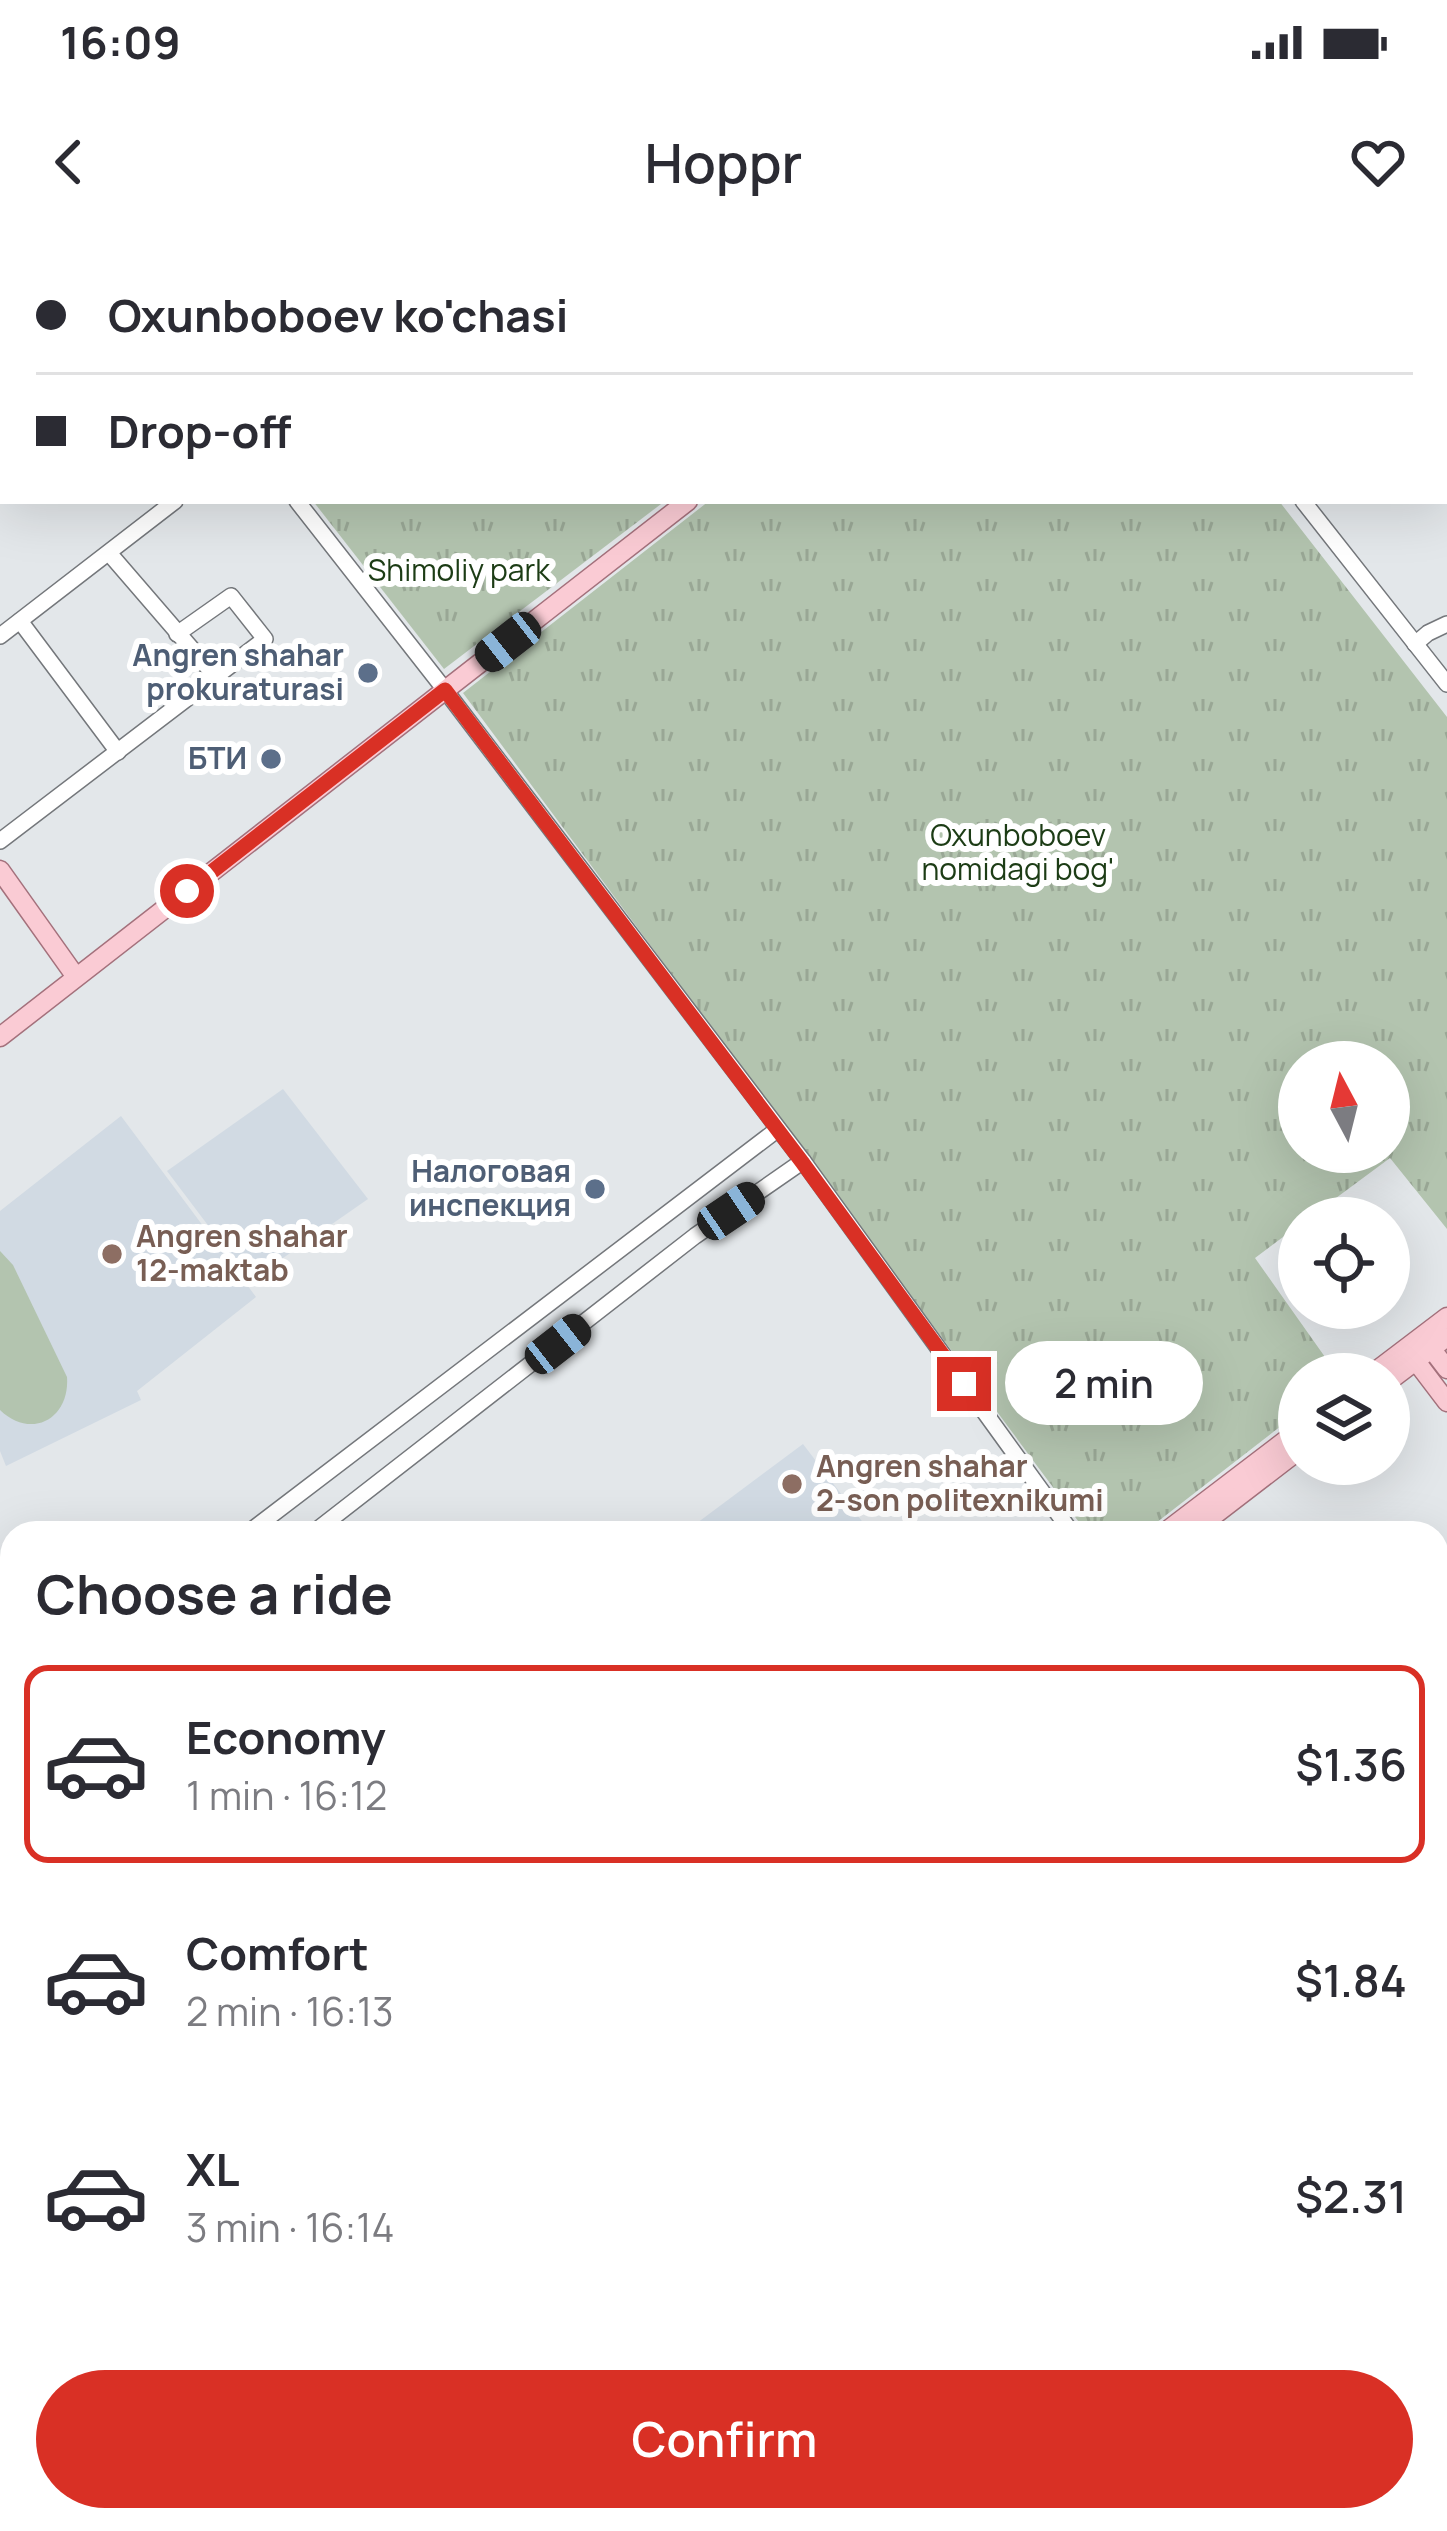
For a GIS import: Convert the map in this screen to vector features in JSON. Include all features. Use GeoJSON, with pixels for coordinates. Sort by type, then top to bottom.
{"type":"FeatureCollection","features":[{"type":"Feature","properties":{"kind":"main road"},"geometry":{"type":"LineString","coordinates":[[0,1037],[684,504]]}},
{"type":"Feature","properties":{"kind":"main road"},"geometry":{"type":"LineString","coordinates":[[0,870],[76,977]]}},
{"type":"Feature","properties":{"kind":"main road"},"geometry":{"type":"LineString","coordinates":[[1424,1346],[1447,1316]]}},
{"type":"Feature","properties":{"kind":"main road"},"geometry":{"type":"LineString","coordinates":[[1424,1346],[1447,1369]]}},
{"type":"Feature","properties":{"kind":"main road"},"geometry":{"type":"LineString","coordinates":[[1424,1346],[1447,1402]]}},
{"type":"Feature","properties":{"kind":"main road"},"geometry":{"type":"LineString","coordinates":[[1180,1521],[1278,1446]]}},
{"type":"Feature","properties":{"kind":"main road"},"geometry":{"type":"LineString","coordinates":[[1207,1521],[1278,1466]]}},
{"type":"Feature","properties":{"kind":"street"},"geometry":{"type":"LineString","coordinates":[[298,504],[778,1129],[1063,1521]]}},
{"type":"Feature","properties":{"kind":"street"},"geometry":{"type":"LineString","coordinates":[[1305,504],[1447,684]]}},
{"type":"Feature","properties":{"kind":"street"},"geometry":{"type":"LineString","coordinates":[[0,636],[109,554],[154,508]]}},
{"type":"Feature","properties":{"kind":"street"},"geometry":{"type":"LineString","coordinates":[[109,554],[216,677]]}},
{"type":"Feature","properties":{"kind":"street"},"geometry":{"type":"LineString","coordinates":[[0,842],[265,639],[231,596],[177,634]]}},
{"type":"Feature","properties":{"kind":"street"},"geometry":{"type":"LineString","coordinates":[[20,621],[118,752]]}},
{"type":"Feature","properties":{"kind":"street"},"geometry":{"type":"LineString","coordinates":[[1415,644],[1447,623]]}},
{"type":"Feature","properties":{"kind":"street"},"geometry":{"type":"LineString","coordinates":[[264,1521],[778,1129]]}},
{"type":"Feature","properties":{"kind":"street"},"geometry":{"type":"LineString","coordinates":[[328,1521],[695,1236],[802,1162]]}},
{"type":"Feature","properties":{"kind":"shaded area"},"geometry":{"type":"Polygon","coordinates":[[[283,1089],[368,1199],[250,1281],[167,1171],[283,1089]]]}},
{"type":"Feature","properties":{"kind":"shaded area","name":"Angren shahar 12-maktab"},"geometry":{"type":"Polygon","coordinates":[[[121,1116],[256,1297],[137,1391],[141,1400],[6,1466],[0,1451],[0,1211],[121,1116]]]}},
{"type":"Feature","properties":{"kind":"shaded area","name":"Angren shahar 2-son politexnikumi"},"geometry":{"type":"Polygon","coordinates":[[[803,1444],[862,1521],[700,1521],[803,1444]]]}},
{"type":"Feature","properties":{"kind":"green space","name":"Shimoliy park"},"geometry":{"type":"Polygon","coordinates":[[[315,504],[661,504],[444,669],[315,504]]]}},
{"type":"Feature","properties":{"kind":"green space","name":"Oxunboboev nomidagi bog'"},"geometry":{"type":"Polygon","coordinates":[[[705,504],[1281,504],[1447,717],[1447,1229],[1402,1173],[1410,1173],[1410,1041],[1278,1041],[1278,1173],[1370,1173],[1337,1197],[1278,1197],[1278,1241],[1255,1258],[1278,1291],[1278,1329],[1305,1329],[1322,1353],[1278,1353],[1278,1428],[1158,1521],[1078,1521],[463,693],[705,504]]]}},
{"type":"Feature","properties":{"kind":"green space"},"geometry":{"type":"Polygon","coordinates":[[[0,1251],[13,1265],[67,1377],[62,1404],[55,1414],[36,1424],[12,1419],[0,1410],[0,1251]]]}},
{"type":"Feature","properties":{"kind":"place","name":"Angren shahar prokuraturasi"},"geometry":{"type":"Point","coordinates":[368,673]}},
{"type":"Feature","properties":{"kind":"place","name":"БТИ"},"geometry":{"type":"Point","coordinates":[271,759]}},
{"type":"Feature","properties":{"kind":"place","name":"Налоговая инспекция"},"geometry":{"type":"Point","coordinates":[595,1189]}},
{"type":"Feature","properties":{"kind":"place","name":"Angren shahar 12-maktab"},"geometry":{"type":"Point","coordinates":[112,1254]}},
{"type":"Feature","properties":{"kind":"place","name":"Angren shahar 2-son politexnikumi"},"geometry":{"type":"Point","coordinates":[792,1484]}},
{"type":"Feature","properties":{"kind":"route"},"geometry":{"type":"LineString","coordinates":[[187,891],[445,690],[964,1384]]}}]}
